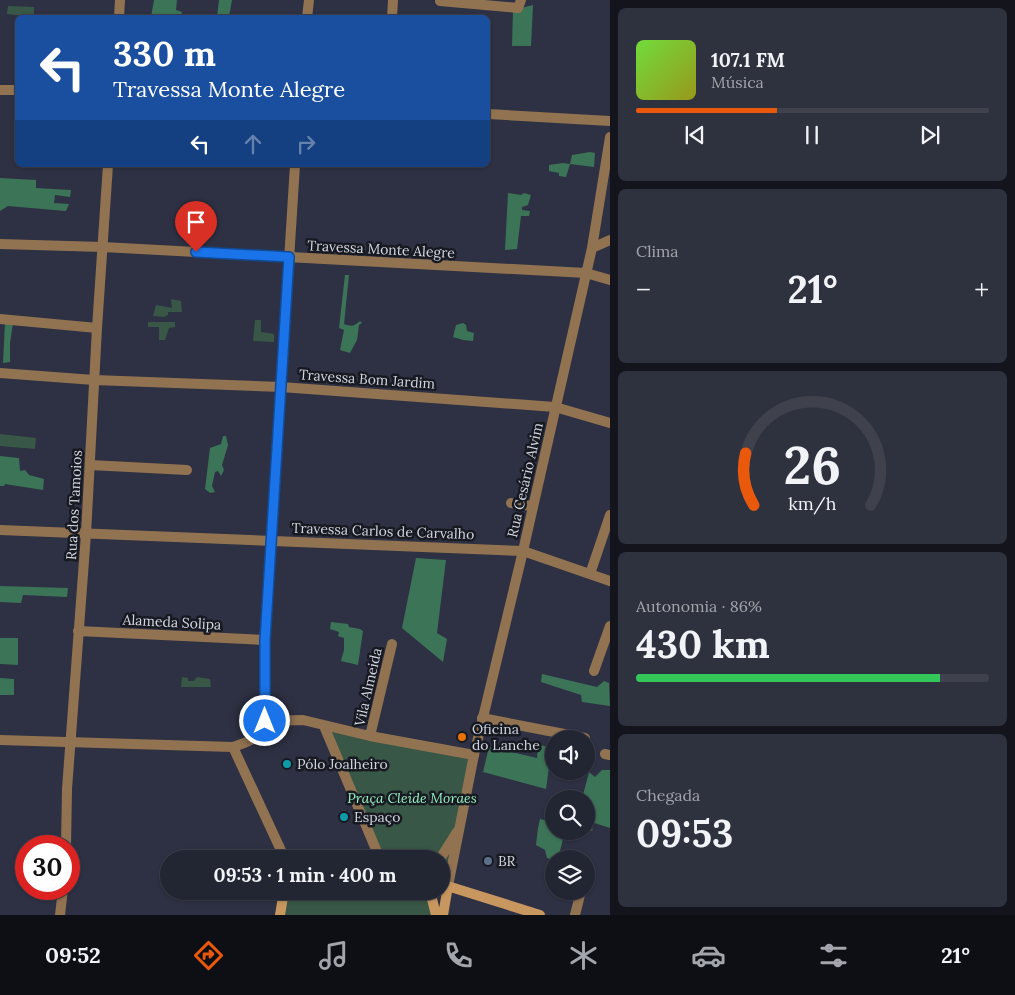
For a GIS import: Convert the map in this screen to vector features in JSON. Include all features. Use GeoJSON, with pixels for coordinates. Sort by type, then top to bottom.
{"type":"FeatureCollection","features":[{"type":"Feature","properties":{"kind":"main road"},"geometry":{"type":"LineString","coordinates":[[450,887],[540,915]]}},
{"type":"Feature","properties":{"kind":"main road"},"geometry":{"type":"LineString","coordinates":[[280,915],[282,900]]}},
{"type":"Feature","properties":{"kind":"main road"},"geometry":{"type":"LineString","coordinates":[[432,900],[436,915]]}},
{"type":"Feature","properties":{"kind":"main road"},"geometry":{"type":"LineString","coordinates":[[443,915],[444,900]]}},
{"type":"Feature","properties":{"kind":"street"},"geometry":{"type":"LineString","coordinates":[[119,15],[120,0]]}},
{"type":"Feature","properties":{"kind":"street"},"geometry":{"type":"LineString","coordinates":[[307,15],[309,0]]}},
{"type":"Feature","properties":{"kind":"street"},"geometry":{"type":"LineString","coordinates":[[392,15],[393,0]]}},
{"type":"Feature","properties":{"kind":"street"},"geometry":{"type":"LineString","coordinates":[[440,1],[518,8],[520,0],[514,0]]}},
{"type":"Feature","properties":{"kind":"street"},"geometry":{"type":"LineString","coordinates":[[0,90],[15,90]]}},
{"type":"Feature","properties":{"kind":"street"},"geometry":{"type":"LineString","coordinates":[[490,114],[610,121]]}},
{"type":"Feature","properties":{"kind":"street","name":"Rua Cesário Alvim"},"geometry":{"type":"LineString","coordinates":[[450,866],[460,827],[482,718],[523,551],[592,248],[610,137]]}},
{"type":"Feature","properties":{"kind":"street","name":"Rua dos Tamoios"},"geometry":{"type":"LineString","coordinates":[[66,835],[67,789],[86,534],[108,167]]}},
{"type":"Feature","properties":{"kind":"street"},"geometry":{"type":"LineString","coordinates":[[0,740],[233,747],[250,741],[262,732],[265,721],[265,640],[295,167]]}},
{"type":"Feature","properties":{"kind":"street"},"geometry":{"type":"LineString","coordinates":[[592,248],[610,240]]}},
{"type":"Feature","properties":{"kind":"street","name":"Travessa Monte Alegre"},"geometry":{"type":"LineString","coordinates":[[0,244],[103,247],[586,273],[610,280]]}},
{"type":"Feature","properties":{"kind":"street"},"geometry":{"type":"LineString","coordinates":[[0,319],[97,328]]}},
{"type":"Feature","properties":{"kind":"street","name":"Travessa Bom Jardim"},"geometry":{"type":"LineString","coordinates":[[0,373],[94,380],[281,387],[556,407],[610,422]]}},
{"type":"Feature","properties":{"kind":"street"},"geometry":{"type":"LineString","coordinates":[[90,465],[187,470]]}},
{"type":"Feature","properties":{"kind":"street"},"geometry":{"type":"LineString","coordinates":[[511,503],[532,506]]}},
{"type":"Feature","properties":{"kind":"street"},"geometry":{"type":"LineString","coordinates":[[590,574],[610,515]]}},
{"type":"Feature","properties":{"kind":"street","name":"Travessa Carlos de Carvalho"},"geometry":{"type":"LineString","coordinates":[[0,530],[523,551],[610,581]]}},
{"type":"Feature","properties":{"kind":"street"},"geometry":{"type":"LineString","coordinates":[[594,670],[610,626]]}},
{"type":"Feature","properties":{"kind":"street","name":"Alameda Solipa"},"geometry":{"type":"LineString","coordinates":[[78,631],[265,640]]}},
{"type":"Feature","properties":{"kind":"street","name":"Vila Almeida"},"geometry":{"type":"LineString","coordinates":[[370,736],[392,644]]}},
{"type":"Feature","properties":{"kind":"street"},"geometry":{"type":"LineString","coordinates":[[482,718],[545,730]]}},
{"type":"Feature","properties":{"kind":"street"},"geometry":{"type":"LineString","coordinates":[[265,721],[304,720],[370,736],[474,755]]}},
{"type":"Feature","properties":{"kind":"street"},"geometry":{"type":"LineString","coordinates":[[324,726],[376,850]]}},
{"type":"Feature","properties":{"kind":"street"},"geometry":{"type":"LineString","coordinates":[[233,747],[281,850]]}},
{"type":"Feature","properties":{"kind":"street","name":"Rua Cesário Alvim"},"geometry":{"type":"LineString","coordinates":[[446,850],[460,827]]}},
{"type":"Feature","properties":{"kind":"street"},"geometry":{"type":"LineString","coordinates":[[60,915],[62,900]]}},
{"type":"Feature","properties":{"kind":"street"},"geometry":{"type":"LineString","coordinates":[[575,915],[579,900]]}},
{"type":"Feature","properties":{"kind":"green space"},"geometry":{"type":"Polygon","coordinates":[[[154,0],[177,0],[176,10],[182,12],[181,15],[151,15],[154,0]]]}},
{"type":"Feature","properties":{"kind":"green space"},"geometry":{"type":"Polygon","coordinates":[[[219,0],[232,0],[229,15],[217,15],[219,0]]]}},
{"type":"Feature","properties":{"kind":"green space"},"geometry":{"type":"Polygon","coordinates":[[[533,5],[531,46],[512,46],[513,10],[533,5]]]}},
{"type":"Feature","properties":{"kind":"green space"},"geometry":{"type":"Polygon","coordinates":[[[8,6],[34,7],[34,15],[7,14],[8,6]]]}},
{"type":"Feature","properties":{"kind":"green space"},"geometry":{"type":"Polygon","coordinates":[[[595,153],[594,167],[570,164],[572,155],[595,153]]]}},
{"type":"Feature","properties":{"kind":"green space"},"geometry":{"type":"Polygon","coordinates":[[[570,164],[566,177],[549,171],[549,165],[570,164]]]}},
{"type":"Feature","properties":{"kind":"green space"},"geometry":{"type":"Polygon","coordinates":[[[0,178],[36,180],[36,188],[71,190],[70,197],[55,195],[54,203],[69,204],[66,211],[8,206],[0,211],[0,178]]]}},
{"type":"Feature","properties":{"kind":"green space"},"geometry":{"type":"Polygon","coordinates":[[[508,193],[531,195],[528,205],[522,207],[522,210],[530,211],[529,216],[521,216],[517,249],[505,250],[508,193]]]}},
{"type":"Feature","properties":{"kind":"green space"},"geometry":{"type":"Polygon","coordinates":[[[345,275],[349,275],[344,324],[353,326],[360,321],[362,323],[359,325],[357,340],[350,353],[340,350],[344,330],[339,328],[345,275]]]}},
{"type":"Feature","properties":{"kind":"green space"},"geometry":{"type":"Polygon","coordinates":[[[171,299],[181,301],[182,312],[168,312],[168,315],[164,317],[153,316],[156,305],[172,308],[171,299]]]}},
{"type":"Feature","properties":{"kind":"green space"},"geometry":{"type":"Polygon","coordinates":[[[255,320],[261,320],[261,332],[274,334],[274,342],[253,341],[255,320]]]}},
{"type":"Feature","properties":{"kind":"green space"},"geometry":{"type":"Polygon","coordinates":[[[148,322],[175,322],[175,327],[169,328],[165,340],[159,340],[159,327],[148,327],[148,322]]]}},
{"type":"Feature","properties":{"kind":"green space"},"geometry":{"type":"Polygon","coordinates":[[[5,323],[13,323],[10,362],[3,363],[5,323]]]}},
{"type":"Feature","properties":{"kind":"green space"},"geometry":{"type":"Polygon","coordinates":[[[463,323],[466,325],[467,331],[474,333],[473,341],[453,337],[456,325],[463,323]]]}},
{"type":"Feature","properties":{"kind":"green space"},"geometry":{"type":"Polygon","coordinates":[[[0,434],[36,438],[35,449],[0,446],[0,434]]]}},
{"type":"Feature","properties":{"kind":"green space"},"geometry":{"type":"Polygon","coordinates":[[[223,436],[226,436],[228,445],[222,465],[224,470],[221,476],[218,471],[215,472],[212,486],[215,492],[210,493],[205,489],[210,448],[221,444],[223,436]]]}},
{"type":"Feature","properties":{"kind":"green space"},"geometry":{"type":"Polygon","coordinates":[[[0,456],[19,458],[20,471],[25,470],[29,475],[44,479],[43,490],[5,484],[0,486],[0,456]]]}},
{"type":"Feature","properties":{"kind":"green space"},"geometry":{"type":"Polygon","coordinates":[[[416,558],[446,560],[437,633],[447,639],[443,662],[402,628],[416,558]]]}},
{"type":"Feature","properties":{"kind":"green space"},"geometry":{"type":"Polygon","coordinates":[[[0,586],[68,588],[67,597],[23,595],[21,603],[0,602],[0,586]]]}},
{"type":"Feature","properties":{"kind":"green space"},"geometry":{"type":"Polygon","coordinates":[[[331,622],[348,624],[349,627],[363,631],[358,665],[341,661],[344,650],[344,638],[338,636],[339,632],[330,629],[331,622]]]}},
{"type":"Feature","properties":{"kind":"green space"},"geometry":{"type":"Polygon","coordinates":[[[0,638],[18,638],[18,665],[0,664],[0,638]]]}},
{"type":"Feature","properties":{"kind":"green space"},"geometry":{"type":"Polygon","coordinates":[[[542,674],[597,687],[604,681],[609,683],[610,706],[582,702],[581,695],[541,682],[542,674]]]}},
{"type":"Feature","properties":{"kind":"green space"},"geometry":{"type":"Polygon","coordinates":[[[182,677],[188,678],[188,681],[194,681],[197,677],[210,679],[211,687],[181,687],[182,677]]]}},
{"type":"Feature","properties":{"kind":"green space"},"geometry":{"type":"Polygon","coordinates":[[[0,678],[14,679],[14,695],[0,695],[0,678]]]}},
{"type":"Feature","properties":{"kind":"green space","name":"Praça Cleide Moraes"},"geometry":{"type":"Polygon","coordinates":[[[324,726],[474,755],[450,884],[450,850],[376,850],[324,726]]]}},
{"type":"Feature","properties":{"kind":"green space"},"geometry":{"type":"Polygon","coordinates":[[[538,744],[545,746],[546,789],[483,772],[489,747],[537,758],[538,744]]]}},
{"type":"Feature","properties":{"kind":"green space"},"geometry":{"type":"Polygon","coordinates":[[[602,770],[610,770],[610,828],[595,823],[595,790],[584,790],[587,780],[595,780],[595,777],[602,770]]]}},
{"type":"Feature","properties":{"kind":"green space"},"geometry":{"type":"Polygon","coordinates":[[[540,819],[545,820],[545,840],[563,840],[560,850],[545,850],[536,845],[540,819]]]}},
{"type":"Feature","properties":{"kind":"green space"},"geometry":{"type":"Polygon","coordinates":[[[287,900],[429,900],[432,915],[284,915],[287,900]]]}},
{"type":"Feature","properties":{"kind":"place","name":"Oficina do Lanche"},"geometry":{"type":"Point","coordinates":[462,737]}},
{"type":"Feature","properties":{"kind":"place","name":"Pólo Joalheiro"},"geometry":{"type":"Point","coordinates":[287,764]}},
{"type":"Feature","properties":{"kind":"place","name":"Espaço"},"geometry":{"type":"Point","coordinates":[344,817]}},
{"type":"Feature","properties":{"kind":"place","name":"BR"},"geometry":{"type":"Point","coordinates":[488,861]}},
{"type":"Feature","properties":{"kind":"route"},"geometry":{"type":"LineString","coordinates":[[196,252],[289,257],[265,640],[265,721]]}}]}
